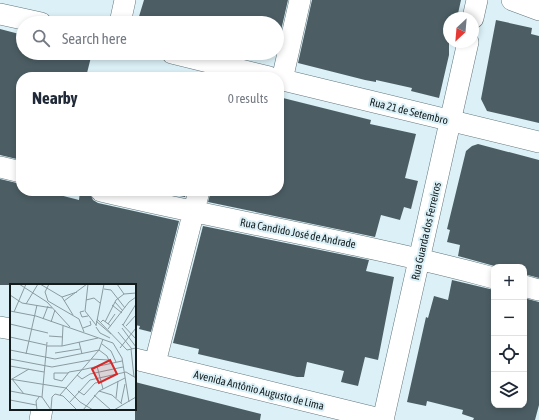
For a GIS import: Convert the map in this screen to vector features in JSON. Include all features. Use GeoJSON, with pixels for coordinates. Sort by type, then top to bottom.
{"type":"FeatureCollection","features":[{"type":"Feature","properties":{"kind":"street"},"geometry":{"type":"LineString","coordinates":[[122,16],[125,0]]}},
{"type":"Feature","properties":{"kind":"street"},"geometry":{"type":"LineString","coordinates":[[284,55],[300,0]]}},
{"type":"Feature","properties":{"kind":"street"},"geometry":{"type":"LineString","coordinates":[[474,12],[477,0]]}},
{"type":"Feature","properties":{"kind":"street"},"geometry":{"type":"LineString","coordinates":[[512,0],[539,10]]}},
{"type":"Feature","properties":{"kind":"street"},"geometry":{"type":"LineString","coordinates":[[0,14],[16,18]]}},
{"type":"Feature","properties":{"kind":"street","name":"Rua Guarda dos Ferreiros"},"geometry":{"type":"LineString","coordinates":[[384,420],[467,48]]}},
{"type":"Feature","properties":{"kind":"street","name":"Rua 21 de Setembro"},"geometry":{"type":"LineString","coordinates":[[193,60],[230,72]]}},
{"type":"Feature","properties":{"kind":"street"},"geometry":{"type":"LineString","coordinates":[[279,72],[283,60]]}},
{"type":"Feature","properties":{"kind":"street","name":"Rua 21 de Setembro"},"geometry":{"type":"LineString","coordinates":[[284,81],[539,142]]}},
{"type":"Feature","properties":{"kind":"street"},"geometry":{"type":"LineString","coordinates":[[0,167],[16,171]]}},
{"type":"Feature","properties":{"kind":"street","name":"Rua Candido José de Andrade"},"geometry":{"type":"LineString","coordinates":[[122,196],[193,213],[420,258],[491,277]]}},
{"type":"Feature","properties":{"kind":"street"},"geometry":{"type":"LineString","coordinates":[[155,363],[198,196]]}},
{"type":"Feature","properties":{"kind":"street"},"geometry":{"type":"LineString","coordinates":[[527,287],[539,290]]}},
{"type":"Feature","properties":{"kind":"street"},"geometry":{"type":"LineString","coordinates":[[0,327],[10,329]]}},
{"type":"Feature","properties":{"kind":"street","name":"Avenida Antônio Augusto de Lima"},"geometry":{"type":"LineString","coordinates":[[136,359],[384,420]]}},
{"type":"Feature","properties":{"kind":"street"},"geometry":{"type":"LineString","coordinates":[[40,420],[42,410]]}},
{"type":"Feature","properties":{"kind":"building"},"geometry":{"type":"Polygon","coordinates":[[[144,0],[288,0],[284,17],[284,16],[139,16],[144,0]]]}},
{"type":"Feature","properties":{"kind":"building"},"geometry":{"type":"Polygon","coordinates":[[[312,0],[461,0],[458,12],[443,12],[443,48],[449,48],[449,55],[439,98],[411,91],[412,88],[376,80],[376,82],[365,80],[298,63],[312,0]]]}},
{"type":"Feature","properties":{"kind":"building"},"geometry":{"type":"Polygon","coordinates":[[[496,20],[532,28],[531,34],[539,36],[539,123],[487,111],[481,99],[496,20]]]}},
{"type":"Feature","properties":{"kind":"building"},"geometry":{"type":"Polygon","coordinates":[[[0,29],[16,33],[16,60],[90,60],[87,72],[16,72],[16,159],[0,155],[0,29]]]}},
{"type":"Feature","properties":{"kind":"building"},"geometry":{"type":"Polygon","coordinates":[[[284,98],[371,120],[370,124],[416,134],[405,178],[418,181],[411,209],[404,207],[400,220],[381,215],[375,237],[208,202],[210,196],[284,196],[284,98]]]}},
{"type":"Feature","properties":{"kind":"building"},"geometry":{"type":"Polygon","coordinates":[[[478,144],[539,160],[539,278],[527,275],[527,264],[491,265],[458,256],[460,245],[447,242],[450,230],[447,229],[466,151],[472,146],[478,144]]]}},
{"type":"Feature","properties":{"kind":"building"},"geometry":{"type":"Polygon","coordinates":[[[0,179],[16,183],[16,196],[63,196],[79,200],[79,196],[91,196],[93,200],[98,203],[179,221],[151,332],[139,329],[140,326],[136,325],[136,284],[0,285],[0,179]]]}},
{"type":"Feature","properties":{"kind":"building"},"geometry":{"type":"Polygon","coordinates":[[[203,226],[369,260],[366,271],[394,277],[378,360],[365,357],[358,386],[341,382],[344,371],[307,362],[304,377],[297,377],[198,354],[199,349],[173,343],[203,226]]]}},
{"type":"Feature","properties":{"kind":"building"},"geometry":{"type":"Polygon","coordinates":[[[452,280],[491,289],[491,408],[527,408],[527,299],[539,302],[539,405],[535,420],[473,420],[474,418],[462,414],[463,410],[427,401],[426,406],[407,402],[426,317],[428,318],[434,296],[448,300],[452,280]]]}},
{"type":"Feature","properties":{"kind":"building"},"geometry":{"type":"Polygon","coordinates":[[[136,382],[261,414],[260,420],[135,420],[136,382]]]}}]}
